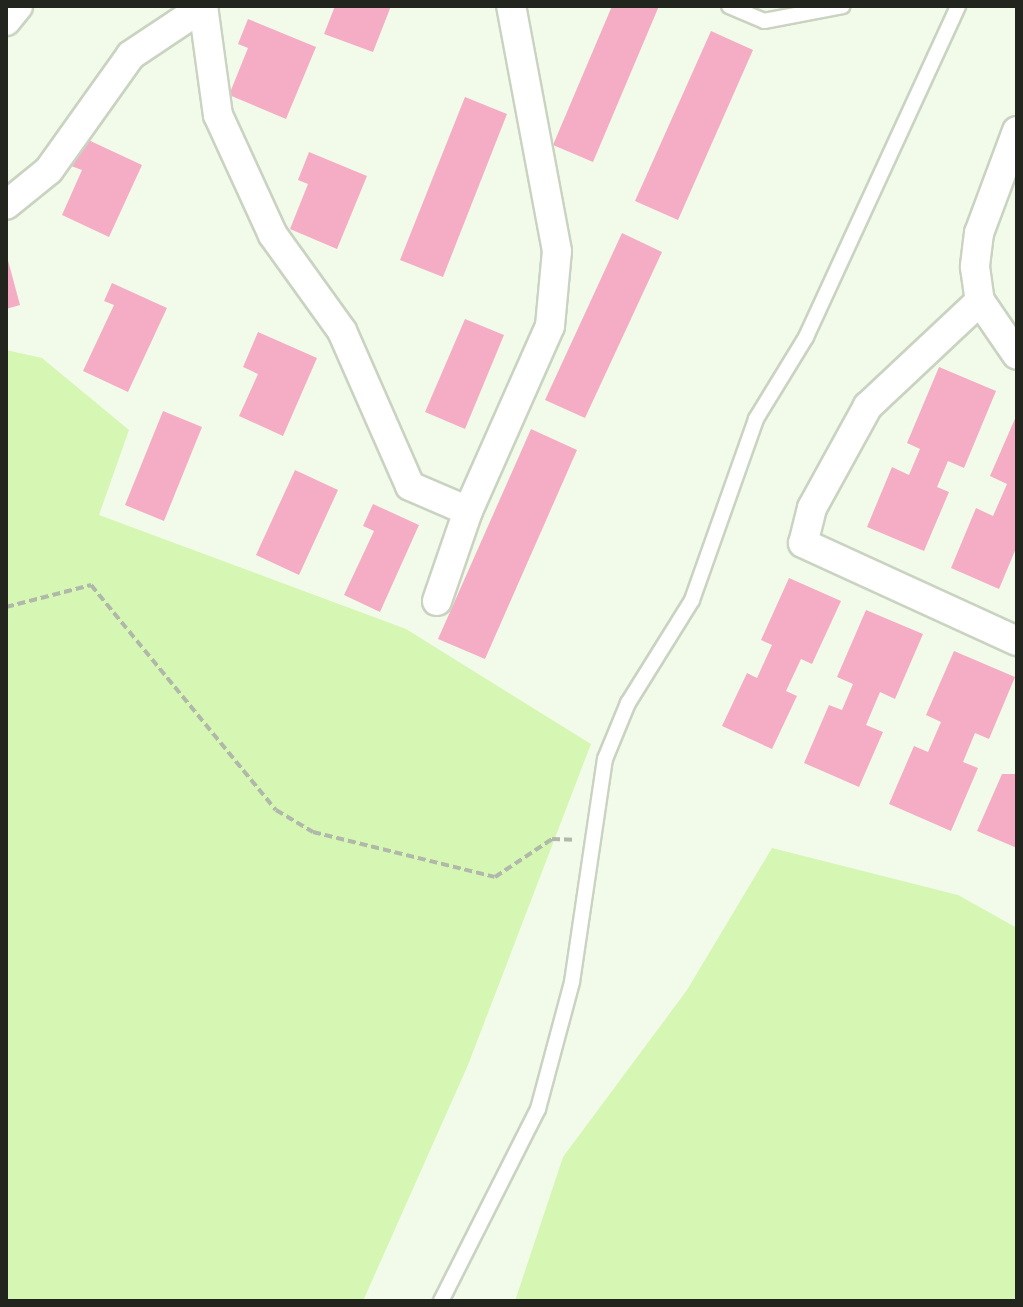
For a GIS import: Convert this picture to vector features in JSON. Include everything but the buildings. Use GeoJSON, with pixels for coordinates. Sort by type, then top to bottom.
{"type":"FeatureCollection","features":[{"type":"Feature","properties":{"kind":"street"},"geometry":{"type":"LineString","coordinates":[[6,21],[18,6]]}},
{"type":"Feature","properties":{"kind":"street"},"geometry":{"type":"LineString","coordinates":[[6,205],[49,170],[131,55],[203,6],[218,115],[273,235],[342,331],[410,486],[468,511]]}},
{"type":"Feature","properties":{"kind":"street"},"geometry":{"type":"LineString","coordinates":[[437,601],[468,511],[550,326],[557,251],[511,6]]}},
{"type":"Feature","properties":{"kind":"street"},"geometry":{"type":"LineString","coordinates":[[1017,131],[979,233],[980,301],[1017,355]]}},
{"type":"Feature","properties":{"kind":"street"},"geometry":{"type":"LineString","coordinates":[[980,301],[868,406],[812,508],[803,543],[1017,641]]}},
{"type":"Feature","properties":{"kind":"lane"},"geometry":{"type":"LineString","coordinates":[[729,6],[764,21],[843,6]]}},
{"type":"Feature","properties":{"kind":"lane"},"geometry":{"type":"LineString","coordinates":[[441,1301],[538,1109],[572,982],[605,759],[628,703],[692,600],[756,419],[806,337],[952,7]]}},
{"type":"Feature","properties":{"kind":"path"},"geometry":{"type":"LineString","coordinates":[[6,607],[91,585],[276,810],[313,832],[495,877],[552,839],[592,840]]}},
{"type":"Feature","properties":{"kind":"green space"},"geometry":{"type":"Polygon","coordinates":[[[6,350],[42,358],[129,430],[99,515],[406,629],[591,744],[468,1065],[363,1301],[6,1301],[6,350]]]}},
{"type":"Feature","properties":{"kind":"green space"},"geometry":{"type":"Polygon","coordinates":[[[772,848],[958,895],[1017,928],[1017,1301],[515,1301],[563,1157],[687,990],[772,848]]]}}]}
